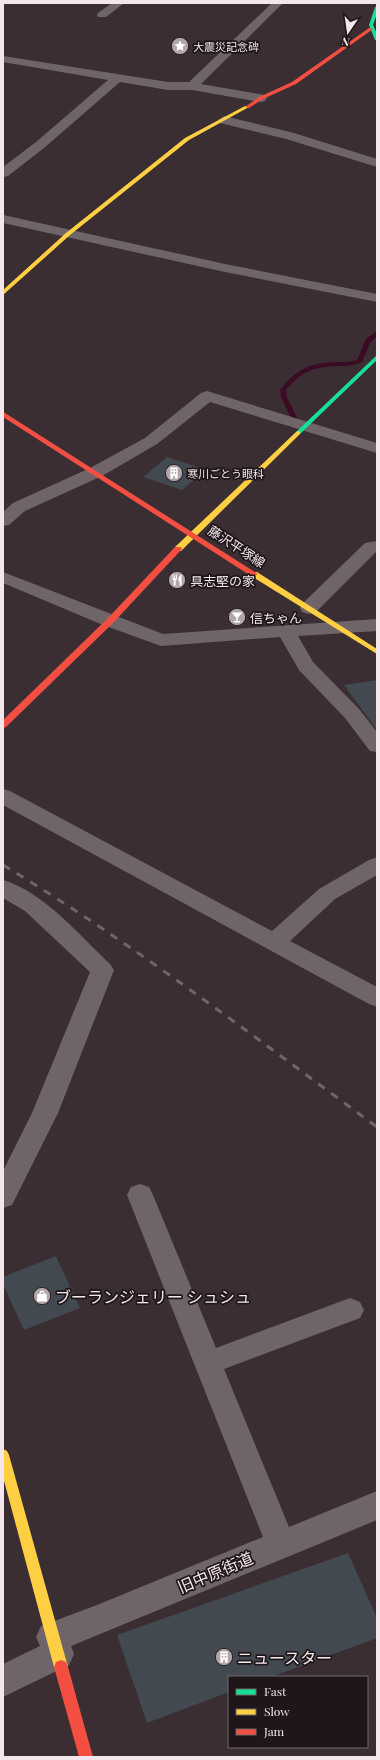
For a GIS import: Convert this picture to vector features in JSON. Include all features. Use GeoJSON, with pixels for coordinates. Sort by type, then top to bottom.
{"type":"FeatureCollection","features":[{"type":"Feature","properties":{"kind":"street"},"geometry":{"type":"LineString","coordinates":[[192,86],[278,3]]}},
{"type":"Feature","properties":{"kind":"street"},"geometry":{"type":"LineString","coordinates":[[106,12],[123,7]]}},
{"type":"Feature","properties":{"kind":"street"},"geometry":{"type":"LineString","coordinates":[[377,7],[372,19],[371,29],[377,40]]}},
{"type":"Feature","properties":{"kind":"street"},"geometry":{"type":"LineString","coordinates":[[3,293],[68,234],[187,139],[224,120],[261,98],[305,77],[371,29]]}},
{"type":"Feature","properties":{"kind":"street"},"geometry":{"type":"LineString","coordinates":[[3,59],[168,86],[192,86],[261,98]]}},
{"type":"Feature","properties":{"kind":"street"},"geometry":{"type":"LineString","coordinates":[[3,173],[40,145],[117,78]]}},
{"type":"Feature","properties":{"kind":"street"},"geometry":{"type":"LineString","coordinates":[[224,120],[290,136],[377,163]]}},
{"type":"Feature","properties":{"kind":"street"},"geometry":{"type":"LineString","coordinates":[[3,219],[68,234],[377,298]]}},
{"type":"Feature","properties":{"kind":"street"},"geometry":{"type":"LineString","coordinates":[[3,725],[110,621],[299,423],[377,358]]}},
{"type":"Feature","properties":{"kind":"street"},"geometry":{"type":"LineString","coordinates":[[3,521],[19,507],[89,468],[151,441],[207,396],[375,444]]}},
{"type":"Feature","properties":{"kind":"street","name":"藤沢平塚線"},"geometry":{"type":"LineString","coordinates":[[3,414],[193,533],[377,652]]}},
{"type":"Feature","properties":{"kind":"street"},"geometry":{"type":"LineString","coordinates":[[310,608],[371,547],[377,546]]}},
{"type":"Feature","properties":{"kind":"street"},"geometry":{"type":"LineString","coordinates":[[3,577],[110,621],[161,640],[377,625]]}},
{"type":"Feature","properties":{"kind":"street"},"geometry":{"type":"LineString","coordinates":[[287,632],[294,650],[310,673],[349,710],[377,746]]}},
{"type":"Feature","properties":{"kind":"street"},"geometry":{"type":"LineString","coordinates":[[3,796],[377,998]]}},
{"type":"Feature","properties":{"kind":"street"},"geometry":{"type":"LineString","coordinates":[[274,942],[327,894],[377,865]]}},
{"type":"Feature","properties":{"kind":"street"},"geometry":{"type":"LineString","coordinates":[[3,888],[33,906],[102,970],[45,1113],[3,1197]]}},
{"type":"Feature","properties":{"kind":"street"},"geometry":{"type":"LineString","coordinates":[[140,1195],[281,1545]]}},
{"type":"Feature","properties":{"kind":"street"},"geometry":{"type":"LineString","coordinates":[[208,1363],[350,1310]]}},
{"type":"Feature","properties":{"kind":"street"},"geometry":{"type":"LineString","coordinates":[[3,1455],[86,1757]]}},
{"type":"Feature","properties":{"kind":"street","name":"旧中原街道"},"geometry":{"type":"LineString","coordinates":[[3,1681],[55,1646],[97,1621],[281,1545],[376,1508]]}},
{"type":"Feature","properties":{"kind":"building","name":"寒川ごとう眼科"},"geometry":{"type":"Polygon","coordinates":[[[167,457],[206,470],[182,490],[143,477],[167,457]]]}},
{"type":"Feature","properties":{"kind":"building"},"geometry":{"type":"Polygon","coordinates":[[[377,680],[377,730],[344,685],[377,680]]]}},
{"type":"Feature","properties":{"kind":"building","name":"ブーランジェリー シュシュ"},"geometry":{"type":"Polygon","coordinates":[[[56,1256],[80,1308],[24,1330],[3,1284],[3,1277],[56,1256]]]}},
{"type":"Feature","properties":{"kind":"building","name":"ニュースター"},"geometry":{"type":"Polygon","coordinates":[[[348,1553],[377,1618],[377,1638],[274,1676],[228,1676],[228,1692],[147,1723],[117,1635],[348,1553]]]}},
{"type":"Feature","properties":{"kind":"waterway"},"geometry":{"type":"LineString","coordinates":[[291,426],[295,420],[284,397],[283,390],[291,380],[307,369],[315,366],[355,363],[360,361],[369,339],[377,333]]}},
{"type":"Feature","properties":{"kind":"railway"},"geometry":{"type":"LineString","coordinates":[[3,865],[52,895],[146,959],[239,1025],[377,1127]]}},
{"type":"Feature","properties":{"kind":"traffic: fast"},"geometry":{"type":"LineString","coordinates":[[377,7],[371,25],[377,40]]}},
{"type":"Feature","properties":{"kind":"traffic: fast"},"geometry":{"type":"LineString","coordinates":[[298,433],[377,357]]}},
{"type":"Feature","properties":{"kind":"traffic: slow"},"geometry":{"type":"LineString","coordinates":[[3,293],[68,234],[187,139],[247,107]]}},
{"type":"Feature","properties":{"kind":"traffic: slow"},"geometry":{"type":"LineString","coordinates":[[178,549],[298,433]]}},
{"type":"Feature","properties":{"kind":"traffic: slow"},"geometry":{"type":"LineString","coordinates":[[254,574],[377,652]]}},
{"type":"Feature","properties":{"kind":"traffic: slow"},"geometry":{"type":"LineString","coordinates":[[3,1455],[61,1667]]}},
{"type":"Feature","properties":{"kind":"traffic: jam"},"geometry":{"type":"LineString","coordinates":[[247,107],[261,98],[294,83],[371,29]]}},
{"type":"Feature","properties":{"kind":"traffic: jam"},"geometry":{"type":"LineString","coordinates":[[3,414],[254,574]]}},
{"type":"Feature","properties":{"kind":"traffic: jam"},"geometry":{"type":"LineString","coordinates":[[3,725],[110,621],[178,549]]}},
{"type":"Feature","properties":{"kind":"traffic: jam"},"geometry":{"type":"LineString","coordinates":[[61,1667],[86,1757]]}},
{"type":"Feature","properties":{"kind":"place","name":"大震災記念碑"},"geometry":{"type":"Point","coordinates":[180,46]}},
{"type":"Feature","properties":{"kind":"place","name":"寒川ごとう眼科"},"geometry":{"type":"Point","coordinates":[174,473]}},
{"type":"Feature","properties":{"kind":"place","name":"具志堅の家"},"geometry":{"type":"Point","coordinates":[177,580]}},
{"type":"Feature","properties":{"kind":"place","name":"信ちゃん"},"geometry":{"type":"Point","coordinates":[237,617]}},
{"type":"Feature","properties":{"kind":"place","name":"ブーランジェリー シュシュ"},"geometry":{"type":"Point","coordinates":[42,1296]}},
{"type":"Feature","properties":{"kind":"place","name":"ニュースター"},"geometry":{"type":"Point","coordinates":[224,1657]}}]}
